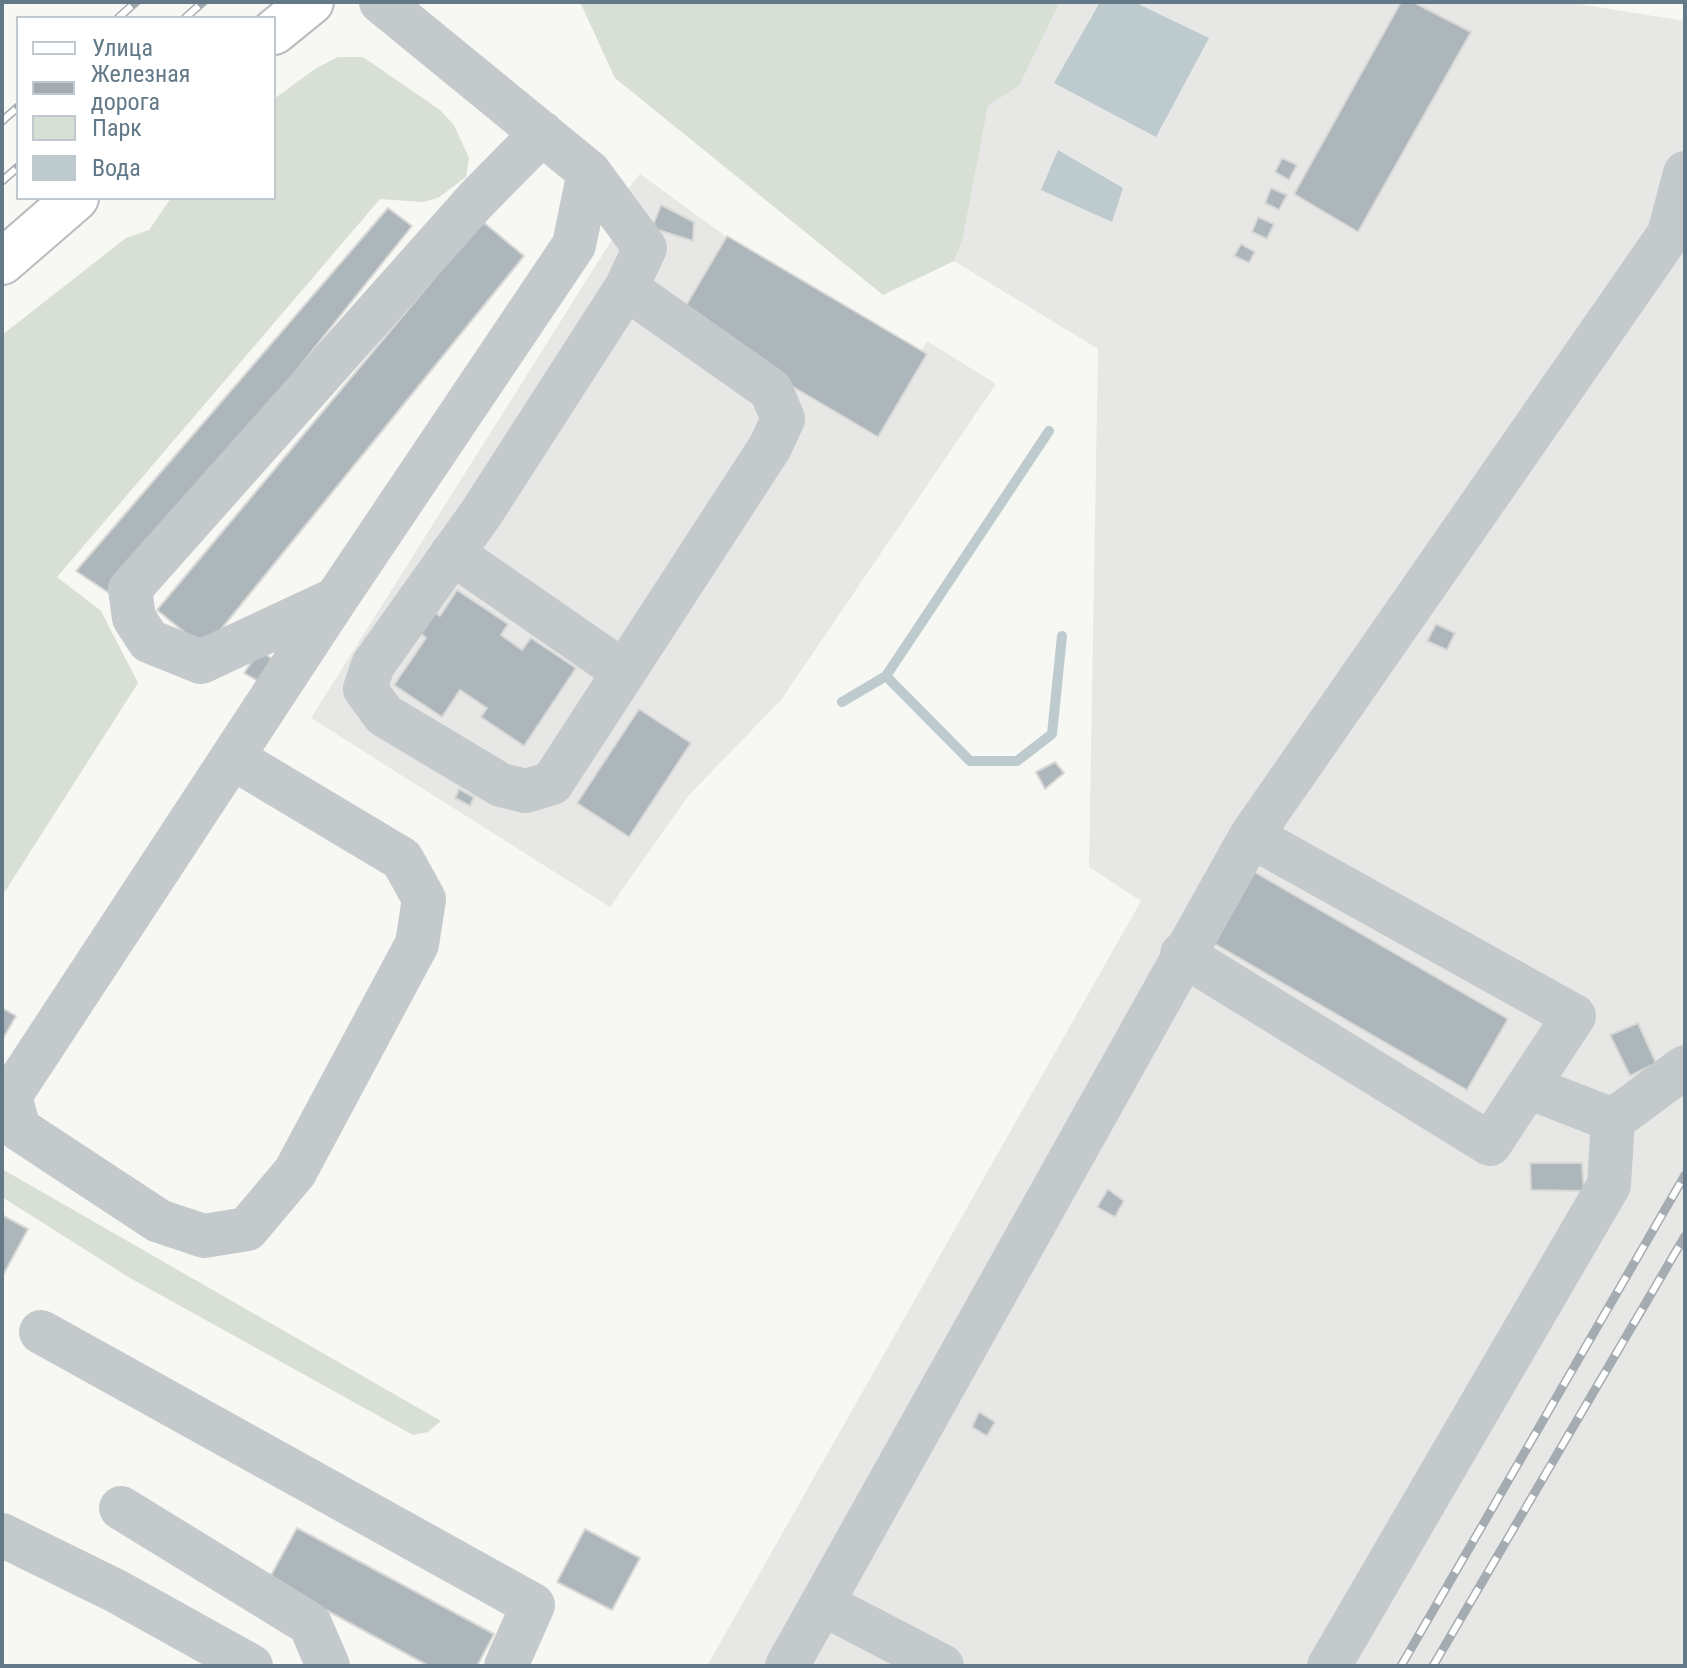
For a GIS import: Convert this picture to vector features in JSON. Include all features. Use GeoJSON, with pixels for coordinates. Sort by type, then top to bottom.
{"type":"FeatureCollection","features":[{"type":"Feature","properties":{"kind":"main road"},"geometry":{"type":"LineString","coordinates":[[276,30],[311,2]]}},
{"type":"Feature","properties":{"kind":"main road"},"geometry":{"type":"LineString","coordinates":[[2,262],[74,200]]}},
{"type":"Feature","properties":{"kind":"lane"},"geometry":{"type":"LineString","coordinates":[[381,2],[589,172],[645,248],[626,288],[482,512],[373,665],[365,689],[384,715],[501,785],[526,791],[552,783],[770,447],[783,419],[771,390],[626,288]]}},
{"type":"Feature","properties":{"kind":"lane"},"geometry":{"type":"LineString","coordinates":[[336,599],[201,662],[149,641],[134,618],[130,589],[476,200],[542,133]]}},
{"type":"Feature","properties":{"kind":"lane"},"geometry":{"type":"LineString","coordinates":[[233,758],[402,859],[424,899],[417,944],[295,1172],[247,1229],[204,1236],[159,1221],[19,1129],[10,1096],[336,599],[574,245],[589,172]]}},
{"type":"Feature","properties":{"kind":"lane"},"geometry":{"type":"LineString","coordinates":[[787,1666],[1182,954],[1251,836],[1677,239],[1685,173]]}},
{"type":"Feature","properties":{"kind":"lane"},"geometry":{"type":"LineString","coordinates":[[452,553],[624,672]]}},
{"type":"Feature","properties":{"kind":"lane"},"geometry":{"type":"LineString","coordinates":[[1182,954],[1490,1144],[1574,1016],[1251,836]]}},
{"type":"Feature","properties":{"kind":"lane"},"geometry":{"type":"LineString","coordinates":[[1613,1120],[1685,1067]]}},
{"type":"Feature","properties":{"kind":"lane"},"geometry":{"type":"LineString","coordinates":[[1528,1087],[1613,1120]]}},
{"type":"Feature","properties":{"kind":"lane"},"geometry":{"type":"LineString","coordinates":[[1329,1666],[1609,1185],[1613,1120]]}},
{"type":"Feature","properties":{"kind":"lane"},"geometry":{"type":"LineString","coordinates":[[41,1332],[533,1605],[506,1666]]}},
{"type":"Feature","properties":{"kind":"lane"},"geometry":{"type":"LineString","coordinates":[[121,1508],[310,1624],[328,1666]]}},
{"type":"Feature","properties":{"kind":"lane"},"geometry":{"type":"LineString","coordinates":[[2,1535],[116,1591],[251,1666]]}},
{"type":"Feature","properties":{"kind":"lane"},"geometry":{"type":"LineString","coordinates":[[823,1604],[942,1666]]}},
{"type":"Feature","properties":{"kind":"shaded area"},"geometry":{"type":"Polygon","coordinates":[[[1060,2],[1566,2],[1685,21],[1685,1666],[707,1666],[1141,901],[1089,867],[1098,349],[954,261],[963,238],[988,106],[1019,86],[1060,2]]]}},
{"type":"Feature","properties":{"kind":"shaded area"},"geometry":{"type":"Polygon","coordinates":[[[640,174],[727,237],[921,351],[927,341],[996,384],[781,700],[688,796],[610,907],[311,718],[613,238],[603,221],[640,174]]]}},
{"type":"Feature","properties":{"kind":"green space"},"geometry":{"type":"Polygon","coordinates":[[[580,2],[1060,2],[1019,86],[988,106],[963,238],[954,261],[883,295],[615,78],[580,2]]]}},
{"type":"Feature","properties":{"kind":"green space"},"geometry":{"type":"Polygon","coordinates":[[[338,57],[363,57],[440,110],[454,125],[469,158],[466,177],[438,198],[423,202],[380,199],[57,577],[101,611],[138,683],[2,896],[2,335],[126,238],[149,230],[170,200],[276,200],[276,98],[315,69],[338,57]]]}},
{"type":"Feature","properties":{"kind":"green space"},"geometry":{"type":"Polygon","coordinates":[[[2,1169],[441,1421],[428,1432],[413,1435],[130,1278],[2,1197],[2,1169]]]}},
{"type":"Feature","properties":{"kind":"water"},"geometry":{"type":"Polygon","coordinates":[[[1100,2],[1134,2],[1209,38],[1156,137],[1054,83],[1100,2]]]}},
{"type":"Feature","properties":{"kind":"water"},"geometry":{"type":"Polygon","coordinates":[[[1058,150],[1123,188],[1112,222],[1041,190],[1058,150]]]}},
{"type":"Feature","properties":{"kind":"building"},"geometry":{"type":"Polygon","coordinates":[[[1401,2],[1413,2],[1471,32],[1358,232],[1294,194],[1401,2]]]}},
{"type":"Feature","properties":{"kind":"building"},"geometry":{"type":"Polygon","coordinates":[[[1282,158],[1297,165],[1289,180],[1275,172],[1282,158]]]}},
{"type":"Feature","properties":{"kind":"building"},"geometry":{"type":"Polygon","coordinates":[[[1271,188],[1287,195],[1279,210],[1265,203],[1271,188]]]}},
{"type":"Feature","properties":{"kind":"building"},"geometry":{"type":"Polygon","coordinates":[[[661,205],[694,222],[693,241],[652,228],[661,205]]]}},
{"type":"Feature","properties":{"kind":"building"},"geometry":{"type":"Polygon","coordinates":[[[388,208],[412,226],[115,597],[76,571],[388,208]]]}},
{"type":"Feature","properties":{"kind":"building"},"geometry":{"type":"Polygon","coordinates":[[[1258,217],[1274,224],[1267,239],[1252,232],[1258,217]]]}},
{"type":"Feature","properties":{"kind":"building"},"geometry":{"type":"Polygon","coordinates":[[[482,221],[524,256],[205,649],[157,610],[482,221]]]}},
{"type":"Feature","properties":{"kind":"building"},"geometry":{"type":"Polygon","coordinates":[[[727,236],[927,354],[878,437],[678,319],[727,236]]]}},
{"type":"Feature","properties":{"kind":"building"},"geometry":{"type":"Polygon","coordinates":[[[1241,244],[1255,252],[1249,263],[1234,256],[1241,244]]]}},
{"type":"Feature","properties":{"kind":"building"},"geometry":{"type":"Polygon","coordinates":[[[457,590],[508,624],[501,635],[522,650],[531,638],[576,668],[524,746],[481,717],[487,708],[460,690],[442,717],[394,685],[426,638],[416,629],[430,609],[440,616],[457,590]]]}},
{"type":"Feature","properties":{"kind":"building"},"geometry":{"type":"Polygon","coordinates":[[[1436,624],[1455,633],[1447,650],[1427,641],[1436,624]]]}},
{"type":"Feature","properties":{"kind":"building"},"geometry":{"type":"Polygon","coordinates":[[[260,650],[272,659],[258,681],[244,673],[260,650]]]}},
{"type":"Feature","properties":{"kind":"building"},"geometry":{"type":"Polygon","coordinates":[[[639,709],[691,743],[629,837],[577,803],[639,709]]]}},
{"type":"Feature","properties":{"kind":"building"},"geometry":{"type":"Polygon","coordinates":[[[1055,762],[1064,773],[1045,789],[1036,772],[1055,762]]]}},
{"type":"Feature","properties":{"kind":"building"},"geometry":{"type":"Polygon","coordinates":[[[459,789],[474,797],[470,806],[455,798],[459,789]]]}},
{"type":"Feature","properties":{"kind":"building"},"geometry":{"type":"Polygon","coordinates":[[[1251,870],[1508,1019],[1467,1090],[1210,941],[1251,870]]]}},
{"type":"Feature","properties":{"kind":"building"},"geometry":{"type":"Polygon","coordinates":[[[2,1008],[16,1016],[2,1040],[2,1008]]]}},
{"type":"Feature","properties":{"kind":"building"},"geometry":{"type":"Polygon","coordinates":[[[1638,1023],[1656,1063],[1630,1076],[1610,1035],[1638,1023]]]}},
{"type":"Feature","properties":{"kind":"building"},"geometry":{"type":"Polygon","coordinates":[[[1530,1163],[1582,1163],[1584,1191],[1531,1190],[1530,1163]]]}},
{"type":"Feature","properties":{"kind":"building"},"geometry":{"type":"Polygon","coordinates":[[[1108,1189],[1124,1201],[1115,1217],[1097,1207],[1108,1189]]]}},
{"type":"Feature","properties":{"kind":"building"},"geometry":{"type":"Polygon","coordinates":[[[2,1215],[28,1229],[2,1277],[2,1215]]]}},
{"type":"Feature","properties":{"kind":"building"},"geometry":{"type":"Polygon","coordinates":[[[979,1412],[995,1422],[987,1436],[972,1427],[979,1412]]]}},
{"type":"Feature","properties":{"kind":"building"},"geometry":{"type":"Polygon","coordinates":[[[297,1528],[494,1634],[477,1666],[429,1666],[269,1579],[297,1528]]]}},
{"type":"Feature","properties":{"kind":"building"},"geometry":{"type":"Polygon","coordinates":[[[585,1529],[640,1558],[612,1610],[557,1582],[585,1529]]]}},
{"type":"Feature","properties":{"kind":"waterway"},"geometry":{"type":"LineString","coordinates":[[842,702],[886,676],[1049,431]]}},
{"type":"Feature","properties":{"kind":"waterway"},"geometry":{"type":"LineString","coordinates":[[886,676],[970,761],[1017,761],[1052,734],[1062,636]]}},
{"type":"Feature","properties":{"kind":"railway"},"geometry":{"type":"LineString","coordinates":[[120,16],[136,2]]}},
{"type":"Feature","properties":{"kind":"railway"},"geometry":{"type":"LineString","coordinates":[[187,16],[203,2]]}},
{"type":"Feature","properties":{"kind":"railway"},"geometry":{"type":"LineString","coordinates":[[2,121],[16,109]]}},
{"type":"Feature","properties":{"kind":"railway"},"geometry":{"type":"LineString","coordinates":[[2,181],[16,169]]}},
{"type":"Feature","properties":{"kind":"railway"},"geometry":{"type":"LineString","coordinates":[[1401,1666],[1685,1175]]}},
{"type":"Feature","properties":{"kind":"railway"},"geometry":{"type":"LineString","coordinates":[[1433,1666],[1685,1236]]}}]}
